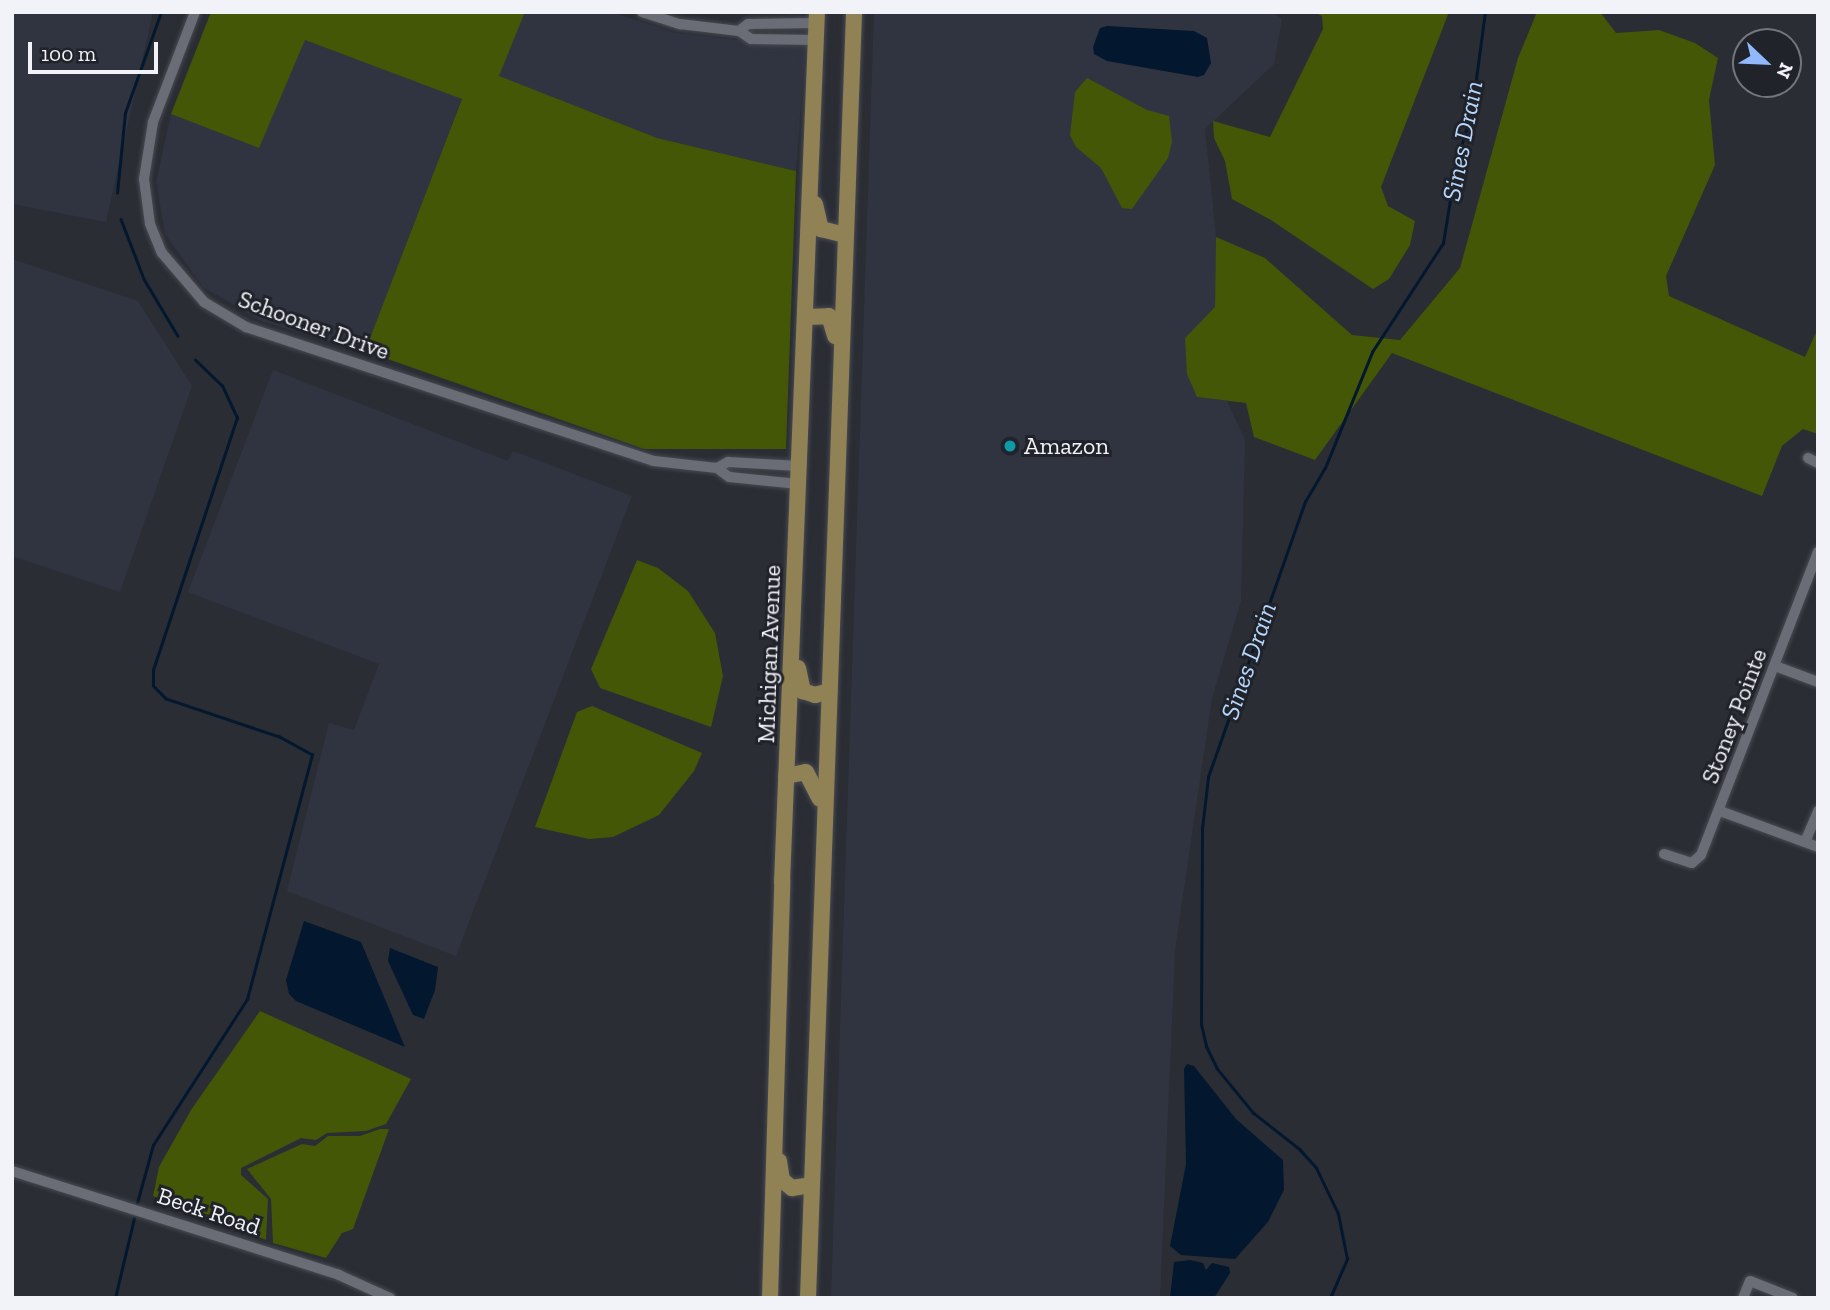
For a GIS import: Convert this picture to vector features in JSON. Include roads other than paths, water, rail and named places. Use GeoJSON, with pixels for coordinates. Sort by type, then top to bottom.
{"type":"FeatureCollection","features":[{"type":"Feature","properties":{"kind":"main road"},"geometry":{"type":"LineString","coordinates":[[808,1298],[823,808],[854,12]]}},
{"type":"Feature","properties":{"kind":"main road","name":"Michigan Avenue"},"geometry":{"type":"LineString","coordinates":[[771,1298],[786,776],[817,18]]}},
{"type":"Feature","properties":{"kind":"main road"},"geometry":{"type":"LineString","coordinates":[[810,178],[821,229],[826,234],[845,234]]}},
{"type":"Feature","properties":{"kind":"main road"},"geometry":{"type":"LineString","coordinates":[[805,317],[829,316],[840,351]]}},
{"type":"Feature","properties":{"kind":"main road"},"geometry":{"type":"LineString","coordinates":[[793,617],[799,686],[810,695],[829,691]]}},
{"type":"Feature","properties":{"kind":"main road"},"geometry":{"type":"LineString","coordinates":[[786,776],[797,771],[809,775],[823,808]]}},
{"type":"Feature","properties":{"kind":"main road"},"geometry":{"type":"LineString","coordinates":[[775,1134],[782,1180],[792,1188],[811,1185]]}},
{"type":"Feature","properties":{"kind":"street","name":"Schooner Drive"},"geometry":{"type":"LineString","coordinates":[[195,12],[153,122],[144,179],[150,223],[162,253],[204,302],[246,327],[654,461],[717,468],[729,477],[798,484]]}},
{"type":"Feature","properties":{"kind":"street"},"geometry":{"type":"LineString","coordinates":[[642,12],[680,24],[739,31],[751,38],[815,40]]}},
{"type":"Feature","properties":{"kind":"street"},"geometry":{"type":"LineString","coordinates":[[739,31],[748,24],[817,18]]}},
{"type":"Feature","properties":{"kind":"street","name":"Schooner Drive"},"geometry":{"type":"LineString","coordinates":[[717,468],[728,462],[799,466]]}},
{"type":"Feature","properties":{"kind":"street","name":"Stoney Pointe"},"geometry":{"type":"LineString","coordinates":[[1664,854],[1692,863],[1700,855],[1720,811],[1818,552]]}},
{"type":"Feature","properties":{"kind":"street"},"geometry":{"type":"LineString","coordinates":[[1775,666],[1818,682]]}},
{"type":"Feature","properties":{"kind":"street"},"geometry":{"type":"LineString","coordinates":[[1805,842],[1818,810]]}},
{"type":"Feature","properties":{"kind":"street"},"geometry":{"type":"LineString","coordinates":[[1720,811],[1818,847]]}},
{"type":"Feature","properties":{"kind":"street","name":"Beck Road"},"geometry":{"type":"LineString","coordinates":[[12,1171],[339,1275],[390,1298]]}},
{"type":"Feature","properties":{"kind":"street"},"geometry":{"type":"LineString","coordinates":[[1743,1298],[1750,1280],[1793,1298]]}},
{"type":"Feature","properties":{"kind":"water"},"geometry":{"type":"Polygon","coordinates":[[[1107,26],[1194,31],[1207,38],[1211,63],[1204,75],[1198,77],[1107,61],[1094,54],[1093,47],[1100,28],[1107,26]]]}},
{"type":"Feature","properties":{"kind":"water"},"geometry":{"type":"Polygon","coordinates":[[[304,921],[361,942],[405,1047],[296,1001],[289,994],[286,980],[304,921]]]}},
{"type":"Feature","properties":{"kind":"water"},"geometry":{"type":"Polygon","coordinates":[[[390,948],[438,967],[435,990],[424,1019],[413,1015],[388,961],[390,948]]]}},
{"type":"Feature","properties":{"kind":"water"},"geometry":{"type":"Polygon","coordinates":[[[1187,1064],[1194,1066],[1236,1119],[1283,1160],[1284,1190],[1268,1222],[1235,1259],[1181,1255],[1170,1246],[1186,1164],[1184,1069],[1187,1064]]]}},
{"type":"Feature","properties":{"kind":"water"},"geometry":{"type":"Polygon","coordinates":[[[1190,1260],[1203,1263],[1206,1270],[1212,1263],[1229,1267],[1230,1273],[1214,1298],[1170,1298],[1174,1262],[1190,1260]]]}},
{"type":"Feature","properties":{"kind":"waterway"},"geometry":{"type":"LineString","coordinates":[[117,193],[125,113],[161,12]]}},
{"type":"Feature","properties":{"kind":"waterway","name":"Sines Drain"},"geometry":{"type":"LineString","coordinates":[[1330,1298],[1347,1259],[1338,1214],[1316,1168],[1300,1150],[1253,1113],[1217,1069],[1206,1046],[1201,1025],[1202,829],[1208,777],[1305,502],[1325,468],[1372,352],[1443,243],[1456,164],[1472,109],[1485,12]]}},
{"type":"Feature","properties":{"kind":"waterway"},"geometry":{"type":"LineString","coordinates":[[121,219],[144,279],[178,336]]}},
{"type":"Feature","properties":{"kind":"waterway"},"geometry":{"type":"LineString","coordinates":[[137,1203],[153,1145],[247,999],[312,755],[279,737],[166,699],[153,686],[153,670],[237,418],[222,386],[195,360]]}},
{"type":"Feature","properties":{"kind":"waterway"},"geometry":{"type":"LineString","coordinates":[[115,1298],[134,1218]]}},
{"type":"Feature","properties":{"kind":"place","name":"Amazon"},"geometry":{"type":"Point","coordinates":[1010,446]}}]}
